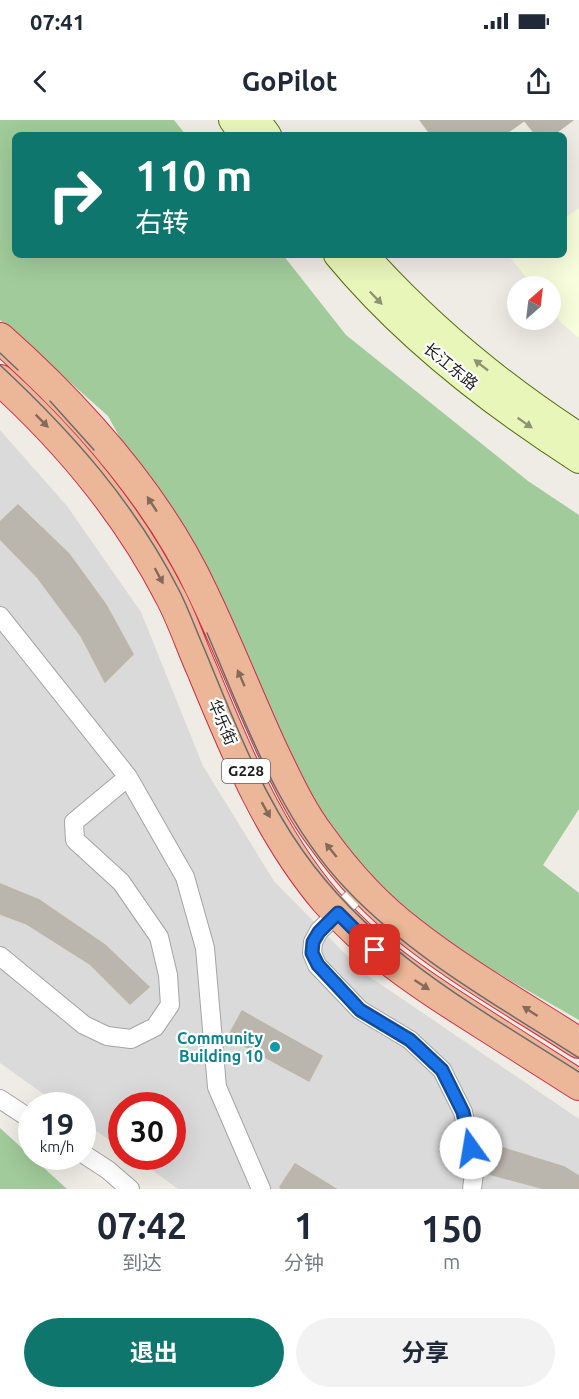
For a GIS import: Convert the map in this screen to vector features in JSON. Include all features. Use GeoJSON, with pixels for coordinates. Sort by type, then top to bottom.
{"type":"FeatureCollection","features":[{"type":"Feature","properties":{"kind":"highway","name":"华乐街"},"geometry":{"type":"LineString","coordinates":[[0,338],[35,369],[78,413],[145,494],[157,512],[203,591],[290,787],[320,836],[351,874],[409,930],[432,948],[579,1043]]}},
{"type":"Feature","properties":{"kind":"highway","name":"华乐街"},"geometry":{"type":"LineString","coordinates":[[0,380],[55,434],[89,473],[120,513],[148,555],[172,599],[236,751],[263,804],[292,856],[325,900],[387,960],[414,980],[579,1085]]}},
{"type":"Feature","properties":{"kind":"main road","name":"长江东路"},"geometry":{"type":"LineString","coordinates":[[340,258],[402,323],[461,375],[579,460]]}},
{"type":"Feature","properties":{"kind":"main road","name":"长江东路"},"geometry":{"type":"LineString","coordinates":[[368,258],[393,286],[472,358],[521,396],[579,436]]}},
{"type":"Feature","properties":{"kind":"street"},"geometry":{"type":"LineString","coordinates":[[0,616],[128,777],[184,877],[205,948],[217,1088],[261,1189]]}},
{"type":"Feature","properties":{"kind":"street"},"geometry":{"type":"LineString","coordinates":[[0,956],[84,1025],[107,1036],[131,1039],[155,1027],[170,1005],[168,975],[159,937],[121,882],[75,840],[74,822],[128,777]]}},
{"type":"Feature","properties":{"kind":"street"},"geometry":{"type":"LineString","coordinates":[[364,887],[319,932],[313,942],[312,953],[318,965],[360,1010],[410,1040],[442,1070],[463,1112],[475,1165],[472,1189]]}},
{"type":"Feature","properties":{"kind":"street"},"geometry":{"type":"LineString","coordinates":[[0,1099],[18,1111]]}},
{"type":"Feature","properties":{"kind":"street"},"geometry":{"type":"LineString","coordinates":[[96,1162],[130,1189]]}},
{"type":"Feature","properties":{"kind":"shaded area"},"geometry":{"type":"Polygon","coordinates":[[[579,208],[579,338],[561,323],[561,276],[525,276],[510,258],[567,258],[567,216],[579,208]]]}},
{"type":"Feature","properties":{"kind":"shaded area"},"geometry":{"type":"Polygon","coordinates":[[[0,430],[67,506],[141,612],[203,766],[274,881],[364,973],[579,1119],[579,1189],[178,1189],[152,1170],[186,1170],[186,1092],[108,1092],[108,1139],[96,1131],[96,1092],[41,1092],[0,1063],[0,430]]]}},
{"type":"Feature","properties":{"kind":"green space"},"geometry":{"type":"Polygon","coordinates":[[[0,120],[174,120],[184,132],[12,132],[12,258],[285,258],[346,335],[528,481],[579,515],[579,809],[543,865],[579,893],[579,1020],[459,951],[365,875],[305,797],[233,643],[108,416],[0,320],[0,120]]]}},
{"type":"Feature","properties":{"kind":"green space"},"geometry":{"type":"Polygon","coordinates":[[[0,1128],[18,1144],[18,1170],[46,1170],[67,1189],[0,1189],[0,1128]]]}},
{"type":"Feature","properties":{"kind":"building"},"geometry":{"type":"Polygon","coordinates":[[[420,120],[525,120],[508,132],[429,132],[420,120]]]}},
{"type":"Feature","properties":{"kind":"building"},"geometry":{"type":"Polygon","coordinates":[[[524,120],[573,120],[557,132],[534,132],[524,120]]]}},
{"type":"Feature","properties":{"kind":"building"},"geometry":{"type":"Polygon","coordinates":[[[18,505],[69,554],[106,605],[133,654],[105,682],[81,636],[38,578],[0,539],[0,522],[18,505]]]}},
{"type":"Feature","properties":{"kind":"building"},"geometry":{"type":"Polygon","coordinates":[[[0,884],[39,900],[105,945],[149,987],[130,1004],[90,964],[27,924],[0,914],[0,884]]]}},
{"type":"Feature","properties":{"kind":"building","name":"Community Building 10"},"geometry":{"type":"Polygon","coordinates":[[[242,1011],[322,1056],[309,1081],[228,1037],[242,1011]]]}},
{"type":"Feature","properties":{"kind":"building"},"geometry":{"type":"Polygon","coordinates":[[[497,1146],[564,1167],[579,1176],[579,1189],[545,1189],[489,1174],[497,1146]]]}},
{"type":"Feature","properties":{"kind":"building"},"geometry":{"type":"Polygon","coordinates":[[[295,1164],[336,1189],[282,1189],[280,1187],[295,1164]]]}},
{"type":"Feature","properties":{"kind":"tram line"},"geometry":{"type":"LineString","coordinates":[[0,353],[18,370]]}},
{"type":"Feature","properties":{"kind":"tram line"},"geometry":{"type":"LineString","coordinates":[[0,365],[77,443],[123,499],[143,529],[183,599],[236,727],[273,803],[303,851],[331,887],[362,919],[429,975],[579,1072]]}},
{"type":"Feature","properties":{"kind":"tram line"},"geometry":{"type":"LineString","coordinates":[[50,401],[94,450]]}},
{"type":"Feature","properties":{"kind":"tram line"},"geometry":{"type":"LineString","coordinates":[[207,633],[250,735],[283,801],[302,833],[348,891],[374,916],[429,961],[579,1058]]}},
{"type":"Feature","properties":{"kind":"place","name":"Community Building 10"},"geometry":{"type":"Point","coordinates":[275,1047]}},
{"type":"Feature","properties":{"kind":"route"},"geometry":{"type":"LineString","coordinates":[[375,950],[338,913],[319,932],[313,942],[312,953],[318,965],[360,1010],[410,1040],[442,1070],[463,1112],[471,1148]]}}]}
